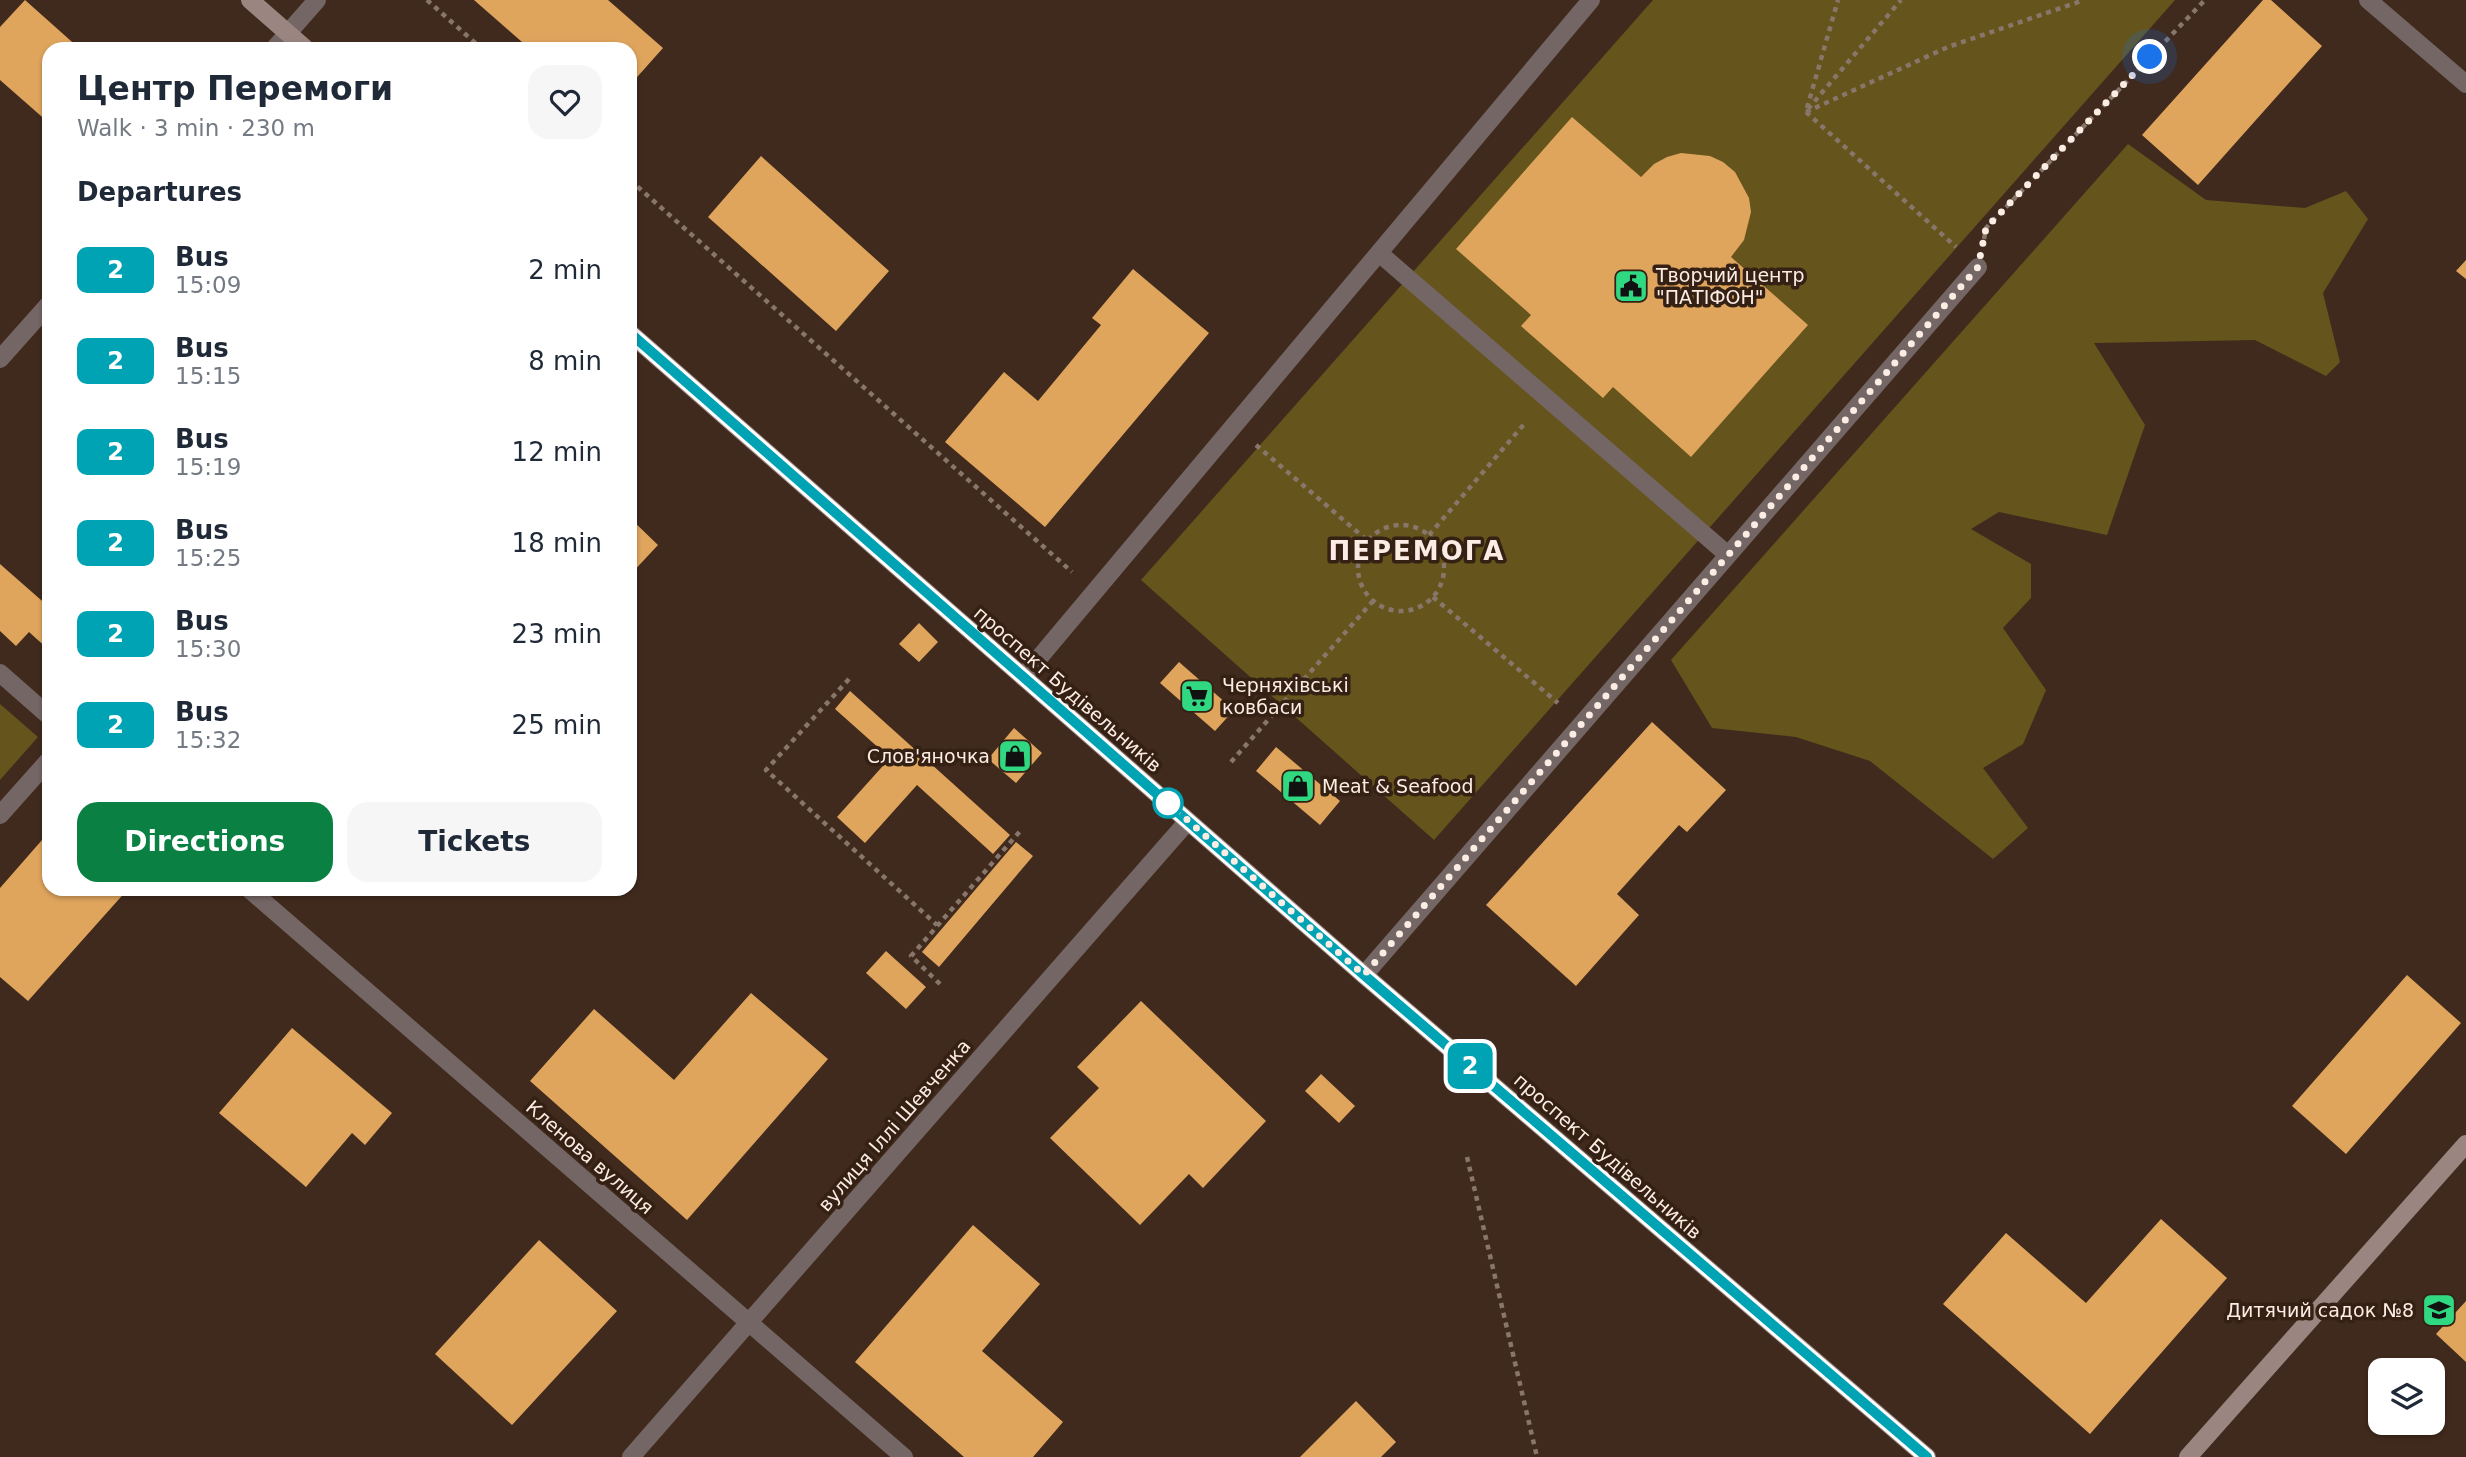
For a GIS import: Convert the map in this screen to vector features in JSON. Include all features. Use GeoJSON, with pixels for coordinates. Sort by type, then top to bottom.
{"type":"FeatureCollection","features":[{"type":"Feature","properties":{"kind":"street"},"geometry":{"type":"LineString","coordinates":[[250,0],[298,42]]}},
{"type":"Feature","properties":{"kind":"street"},"geometry":{"type":"LineString","coordinates":[[280,42],[317,0]]}},
{"type":"Feature","properties":{"kind":"street"},"geometry":{"type":"LineString","coordinates":[[1023,677],[1591,0]]}},
{"type":"Feature","properties":{"kind":"street"},"geometry":{"type":"LineString","coordinates":[[2368,0],[2466,84]]}},
{"type":"Feature","properties":{"kind":"street"},"geometry":{"type":"LineString","coordinates":[[1379,253],[1728,555]]}},
{"type":"Feature","properties":{"kind":"street"},"geometry":{"type":"LineString","coordinates":[[1364,975],[1978,267]]}},
{"type":"Feature","properties":{"kind":"street"},"geometry":{"type":"LineString","coordinates":[[0,359],[42,312]]}},
{"type":"Feature","properties":{"kind":"street","name":"проспект Будівельників"},"geometry":{"type":"LineString","coordinates":[[637,339],[1364,975],[1927,1457]]}},
{"type":"Feature","properties":{"kind":"street"},"geometry":{"type":"LineString","coordinates":[[0,673],[42,710]]}},
{"type":"Feature","properties":{"kind":"street"},"geometry":{"type":"LineString","coordinates":[[0,815],[42,768]]}},
{"type":"Feature","properties":{"kind":"street","name":"вулиця Іллі Шевченка"},"geometry":{"type":"LineString","coordinates":[[631,1457],[1188,821]]}},
{"type":"Feature","properties":{"kind":"street","name":"Кленова вулиця"},"geometry":{"type":"LineString","coordinates":[[257,896],[904,1457]]}},
{"type":"Feature","properties":{"kind":"street"},"geometry":{"type":"LineString","coordinates":[[2188,1457],[2466,1144]]}},
{"type":"Feature","properties":{"kind":"path"},"geometry":{"type":"LineString","coordinates":[[427,0],[474,42]]}},
{"type":"Feature","properties":{"kind":"path"},"geometry":{"type":"LineString","coordinates":[[1805,112],[1839,0]]}},
{"type":"Feature","properties":{"kind":"path"},"geometry":{"type":"LineString","coordinates":[[1805,112],[1901,0]]}},
{"type":"Feature","properties":{"kind":"path"},"geometry":{"type":"LineString","coordinates":[[1805,112],[1948,47],[2084,0]]}},
{"type":"Feature","properties":{"kind":"path"},"geometry":{"type":"LineString","coordinates":[[1978,267],[1986,228],[2205,0]]}},
{"type":"Feature","properties":{"kind":"path"},"geometry":{"type":"LineString","coordinates":[[1805,112],[1978,267]]}},
{"type":"Feature","properties":{"kind":"path"},"geometry":{"type":"LineString","coordinates":[[637,186],[1096,592]]}},
{"type":"Feature","properties":{"kind":"path"},"geometry":{"type":"LineString","coordinates":[[1429,535],[1546,398]]}},
{"type":"Feature","properties":{"kind":"path"},"geometry":{"type":"LineString","coordinates":[[1234,426],[1368,541]]}},
{"type":"Feature","properties":{"kind":"path"},"geometry":{"type":"LineString","coordinates":[[1397,525],[1419,529],[1429,535],[1437,544],[1444,565],[1440,587],[1433,597],[1426,604],[1409,611],[1389,610],[1373,601],[1365,592],[1358,572],[1362,550],[1368,541],[1386,528],[1397,525]]}},
{"type":"Feature","properties":{"kind":"path"},"geometry":{"type":"LineString","coordinates":[[1433,597],[1581,724]]}},
{"type":"Feature","properties":{"kind":"path"},"geometry":{"type":"LineString","coordinates":[[1231,762],[1373,601]]}},
{"type":"Feature","properties":{"kind":"path"},"geometry":{"type":"LineString","coordinates":[[849,679],[766,770],[937,925]]}},
{"type":"Feature","properties":{"kind":"path"},"geometry":{"type":"LineString","coordinates":[[940,984],[911,956],[1022,829]]}},
{"type":"Feature","properties":{"kind":"path"},"geometry":{"type":"LineString","coordinates":[[1466,1157],[1537,1457]]}},
{"type":"Feature","properties":{"kind":"shaded area"},"geometry":{"type":"Polygon","coordinates":[[[1653,0],[2175,0],[1434,840],[1141,580],[1653,0]]]}},
{"type":"Feature","properties":{"kind":"shaded area"},"geometry":{"type":"Polygon","coordinates":[[[2128,144],[2206,200],[2305,208],[2346,191],[2368,219],[2323,293],[2340,362],[2326,376],[2255,340],[2094,343],[2145,425],[2107,535],[1999,512],[1971,529],[2031,564],[2031,598],[2003,628],[2046,690],[2023,744],[1983,768],[2028,828],[1993,859],[1870,761],[1796,737],[1712,728],[1671,660],[2128,144]]]}},
{"type":"Feature","properties":{"kind":"shaded area"},"geometry":{"type":"Polygon","coordinates":[[[0,704],[38,737],[0,780],[0,704]]]}},
{"type":"Feature","properties":{"kind":"building"},"geometry":{"type":"Polygon","coordinates":[[[25,0],[72,42],[42,42],[42,117],[0,80],[0,27],[25,0]]]}},
{"type":"Feature","properties":{"kind":"building"},"geometry":{"type":"Polygon","coordinates":[[[474,0],[608,0],[663,48],[637,77],[637,42],[522,42],[474,0]]]}},
{"type":"Feature","properties":{"kind":"building"},"geometry":{"type":"Polygon","coordinates":[[[2263,0],[2271,0],[2322,46],[2198,185],[2142,135],[2263,0]]]}},
{"type":"Feature","properties":{"kind":"building","name":"Творчий центр \"ПАТІФОН\""},"geometry":{"type":"Polygon","coordinates":[[[1572,117],[1641,177],[1654,164],[1681,153],[1710,156],[1735,172],[1749,198],[1751,212],[1744,240],[1731,257],[1808,325],[1691,457],[1613,387],[1603,398],[1521,326],[1531,315],[1456,249],[1572,117]]]}},
{"type":"Feature","properties":{"kind":"building"},"geometry":{"type":"Polygon","coordinates":[[[761,156],[889,271],[836,331],[708,217],[761,156]]]}},
{"type":"Feature","properties":{"kind":"building"},"geometry":{"type":"Polygon","coordinates":[[[2466,260],[2466,279],[2456,271],[2466,260]]]}},
{"type":"Feature","properties":{"kind":"building"},"geometry":{"type":"Polygon","coordinates":[[[1133,269],[1209,333],[1045,527],[945,442],[1004,372],[1038,401],[1101,325],[1092,318],[1133,269]]]}},
{"type":"Feature","properties":{"kind":"building"},"geometry":{"type":"Polygon","coordinates":[[[637,525],[658,545],[637,568],[637,525]]]}},
{"type":"Feature","properties":{"kind":"building"},"geometry":{"type":"Polygon","coordinates":[[[0,564],[42,601],[42,644],[29,632],[16,646],[0,631],[0,564]]]}},
{"type":"Feature","properties":{"kind":"building"},"geometry":{"type":"Polygon","coordinates":[[[919,623],[938,642],[919,662],[899,644],[919,623]]]}},
{"type":"Feature","properties":{"kind":"building","name":"Черняхівські ковбаси"},"geometry":{"type":"Polygon","coordinates":[[[1179,662],[1234,710],[1215,731],[1160,683],[1179,662]]]}},
{"type":"Feature","properties":{"kind":"building"},"geometry":{"type":"Polygon","coordinates":[[[850,691],[1010,835],[993,854],[917,785],[865,843],[837,817],[890,758],[835,709],[850,691]]]}},
{"type":"Feature","properties":{"kind":"building"},"geometry":{"type":"Polygon","coordinates":[[[1652,722],[1726,790],[1687,832],[1679,825],[1617,894],[1639,915],[1576,986],[1486,905],[1652,722]]]}},
{"type":"Feature","properties":{"kind":"building","name":"Слов'яночка"},"geometry":{"type":"Polygon","coordinates":[[[1014,728],[1042,753],[1016,783],[988,759],[1014,728]]]}},
{"type":"Feature","properties":{"kind":"building","name":"Meat & Seafood"},"geometry":{"type":"Polygon","coordinates":[[[1276,747],[1340,801],[1320,825],[1256,771],[1276,747]]]}},
{"type":"Feature","properties":{"kind":"building"},"geometry":{"type":"Polygon","coordinates":[[[42,840],[42,896],[122,896],[28,1001],[0,977],[0,888],[42,840]]]}},
{"type":"Feature","properties":{"kind":"building"},"geometry":{"type":"Polygon","coordinates":[[[1016,842],[1033,856],[939,967],[922,952],[1016,842]]]}},
{"type":"Feature","properties":{"kind":"building"},"geometry":{"type":"Polygon","coordinates":[[[886,951],[926,987],[906,1009],[866,973],[886,951]]]}},
{"type":"Feature","properties":{"kind":"building"},"geometry":{"type":"Polygon","coordinates":[[[2407,975],[2461,1023],[2346,1154],[2292,1106],[2407,975]]]}},
{"type":"Feature","properties":{"kind":"building"},"geometry":{"type":"Polygon","coordinates":[[[751,993],[828,1059],[687,1220],[530,1081],[594,1009],[674,1080],[751,993]]]}},
{"type":"Feature","properties":{"kind":"building"},"geometry":{"type":"Polygon","coordinates":[[[1141,1001],[1266,1121],[1203,1188],[1189,1174],[1140,1225],[1050,1138],[1099,1088],[1077,1067],[1141,1001]]]}},
{"type":"Feature","properties":{"kind":"building"},"geometry":{"type":"Polygon","coordinates":[[[292,1028],[392,1113],[365,1145],[352,1133],[306,1187],[219,1113],[292,1028]]]}},
{"type":"Feature","properties":{"kind":"building"},"geometry":{"type":"Polygon","coordinates":[[[1321,1074],[1355,1106],[1339,1123],[1305,1091],[1321,1074]]]}},
{"type":"Feature","properties":{"kind":"building"},"geometry":{"type":"Polygon","coordinates":[[[2161,1219],[2227,1278],[2090,1434],[1943,1304],[2006,1233],[2086,1303],[2161,1219]]]}},
{"type":"Feature","properties":{"kind":"building"},"geometry":{"type":"Polygon","coordinates":[[[973,1225],[1040,1284],[982,1351],[1063,1422],[1033,1457],[964,1457],[855,1362],[973,1225]]]}},
{"type":"Feature","properties":{"kind":"building"},"geometry":{"type":"Polygon","coordinates":[[[539,1240],[617,1311],[512,1425],[435,1354],[539,1240]]]}},
{"type":"Feature","properties":{"kind":"building"},"geometry":{"type":"Polygon","coordinates":[[[2466,1301],[2466,1362],[2436,1334],[2466,1301]]]}},
{"type":"Feature","properties":{"kind":"building"},"geometry":{"type":"Polygon","coordinates":[[[1356,1401],[1396,1442],[1381,1457],[1300,1457],[1356,1401]]]}},
{"type":"Feature","properties":{"kind":"bus line","name":"2"},"geometry":{"type":"LineString","coordinates":[[637,339],[1364,975],[1927,1457]]}},
{"type":"Feature","properties":{"kind":"place","name":"Творчий центр \"ПАТІФОН\""},"geometry":{"type":"Point","coordinates":[1631,286]}},
{"type":"Feature","properties":{"kind":"place","name":"Черняхівські ковбаси"},"geometry":{"type":"Point","coordinates":[1197,696]}},
{"type":"Feature","properties":{"kind":"place","name":"Слов'яночка"},"geometry":{"type":"Point","coordinates":[1015,756]}},
{"type":"Feature","properties":{"kind":"place","name":"Meat & Seafood"},"geometry":{"type":"Point","coordinates":[1298,786]}},
{"type":"Feature","properties":{"kind":"place","name":"Дитячий садок №8"},"geometry":{"type":"Point","coordinates":[2439,1310]}},
{"type":"Feature","properties":{"kind":"district","name":"ПЕРЕМОГА"},"geometry":{"type":"Point","coordinates":[1417,551]}},
{"type":"Feature","properties":{"kind":"route"},"geometry":{"type":"LineString","coordinates":[[1168,803],[1364,975],[1978,267],[1986,228],[2150,57]]}}]}
